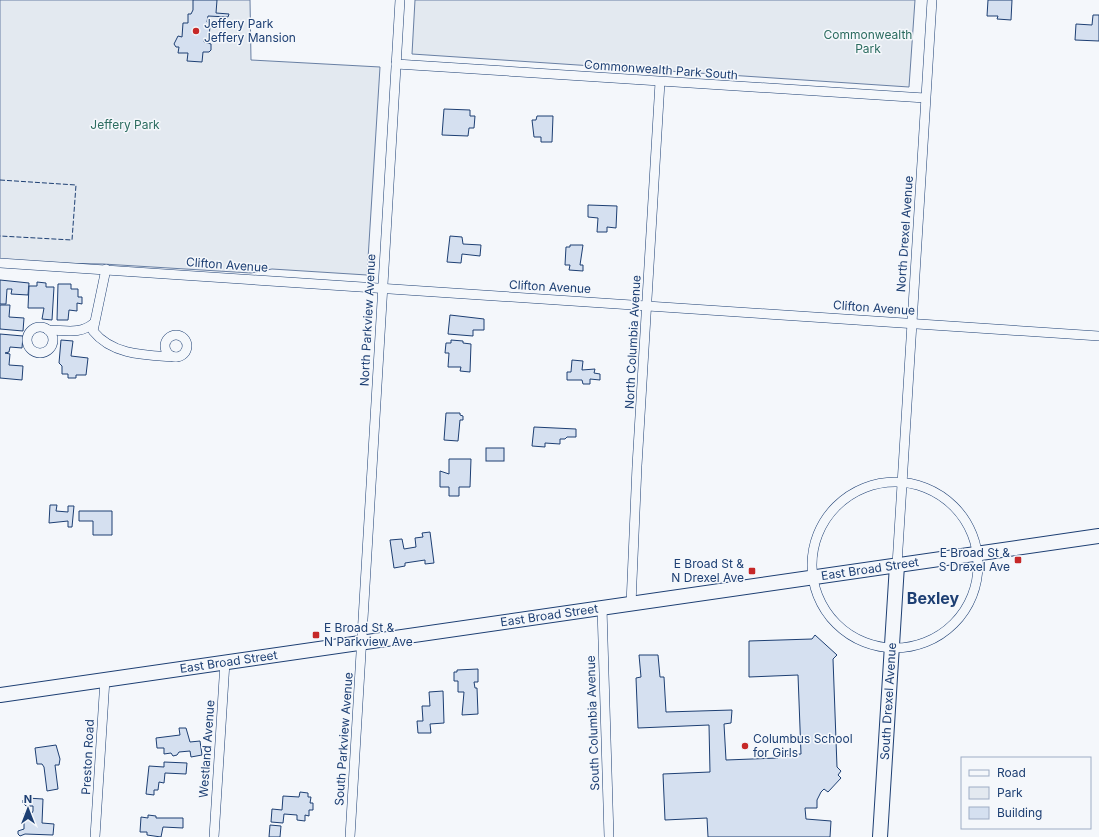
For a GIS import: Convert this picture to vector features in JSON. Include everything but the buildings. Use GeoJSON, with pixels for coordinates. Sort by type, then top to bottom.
{"type":"FeatureCollection","features":[{"type":"Feature","properties":{"kind":"main road","name":"East Broad Street"},"geometry":{"type":"LineString","coordinates":[[0,695],[1099,536]]}},
{"type":"Feature","properties":{"kind":"main road","name":"South Drexel Avenue"},"geometry":{"type":"LineString","coordinates":[[880,837],[897,565]]}},
{"type":"Feature","properties":{"kind":"street","name":"North Parkview Avenue"},"geometry":{"type":"LineString","coordinates":[[362,642],[400,0]]}},
{"type":"Feature","properties":{"kind":"street","name":"North Drexel Avenue"},"geometry":{"type":"LineString","coordinates":[[897,565],[932,0]]}},
{"type":"Feature","properties":{"kind":"street","name":"Commonwealth Park South"},"geometry":{"type":"LineString","coordinates":[[396,64],[925,98]]}},
{"type":"Feature","properties":{"kind":"street","name":"North Columbia Avenue"},"geometry":{"type":"LineString","coordinates":[[631,604],[660,82]]}},
{"type":"Feature","properties":{"kind":"street","name":"Clifton Avenue"},"geometry":{"type":"LineString","coordinates":[[0,263],[1099,336]]}},
{"type":"Feature","properties":{"kind":"street"},"geometry":{"type":"LineString","coordinates":[[106,269],[93,331],[99,338],[109,345],[123,351],[138,354],[176,357]]}},
{"type":"Feature","properties":{"kind":"street"},"geometry":{"type":"LineString","coordinates":[[48,330],[80,331],[86,329],[94,323]]}},
{"type":"Feature","properties":{"kind":"street"},"geometry":{"type":"LineString","coordinates":[[883,483],[918,485],[952,504],[969,527],[974,538],[977,554],[978,570],[976,588],[970,602],[950,628],[925,642],[909,647],[892,648],[864,642],[851,636],[839,626],[822,605],[816,591],[813,558],[816,540],[824,523],[835,508],[848,496],[865,488],[883,483]]}},
{"type":"Feature","properties":{"kind":"street","name":"South Columbia Avenue"},"geometry":{"type":"LineString","coordinates":[[602,608],[609,837]]}},
{"type":"Feature","properties":{"kind":"street","name":"South Parkview Avenue"},"geometry":{"type":"LineString","coordinates":[[350,837],[362,642]]}},
{"type":"Feature","properties":{"kind":"street","name":"Westland Avenue"},"geometry":{"type":"LineString","coordinates":[[214,837],[225,662]]}},
{"type":"Feature","properties":{"kind":"street","name":"Preston Road"},"geometry":{"type":"LineString","coordinates":[[95,837],[104,679]]}},
{"type":"Feature","properties":{"kind":"green space","name":"Jeffery Park"},"geometry":{"type":"Polygon","coordinates":[[[0,0],[250,0],[251,60],[380,67],[367,275],[272,269],[251,273],[103,264],[0,262],[0,0]]]}},
{"type":"Feature","properties":{"kind":"green space","name":"Commonwealth Park"},"geometry":{"type":"Polygon","coordinates":[[[415,0],[915,0],[909,87],[412,54],[415,0]]]}},
{"type":"Feature","properties":{"kind":"fence"},"geometry":{"type":"LineString","coordinates":[[0,180],[76,185],[72,240],[0,236]]}},
{"type":"Feature","properties":{"kind":"place","name":"Jeffery Park Jeffery Mansion"},"geometry":{"type":"Point","coordinates":[196,31]}},
{"type":"Feature","properties":{"kind":"place","name":"E Broad St & S Drexel Ave"},"geometry":{"type":"Point","coordinates":[1018,560]}},
{"type":"Feature","properties":{"kind":"place","name":"E Broad St & N Drexel Ave"},"geometry":{"type":"Point","coordinates":[752,571]}},
{"type":"Feature","properties":{"kind":"place","name":"E Broad St & N Parkview Ave"},"geometry":{"type":"Point","coordinates":[316,635]}},
{"type":"Feature","properties":{"kind":"place","name":"Columbus School for Girls"},"geometry":{"type":"Point","coordinates":[745,746]}},
{"type":"Feature","properties":{"kind":"district","name":"Bexley"},"geometry":{"type":"Point","coordinates":[933,598]}}]}
